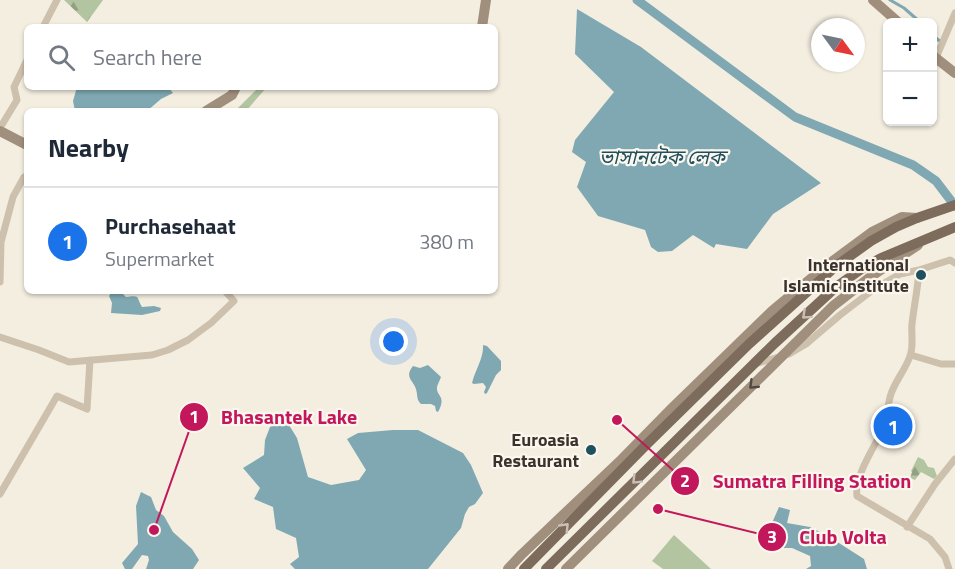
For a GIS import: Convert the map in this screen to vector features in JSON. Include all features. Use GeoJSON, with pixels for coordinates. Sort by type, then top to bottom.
{"type":"FeatureCollection","features":[{"type":"Feature","properties":{"kind":"main road"},"geometry":{"type":"LineString","coordinates":[[482,24],[486,0]]}},
{"type":"Feature","properties":{"kind":"main road"},"geometry":{"type":"LineString","coordinates":[[873,0],[893,18]]}},
{"type":"Feature","properties":{"kind":"main road"},"geometry":{"type":"LineString","coordinates":[[937,59],[955,73]]}},
{"type":"Feature","properties":{"kind":"main road"},"geometry":{"type":"LineString","coordinates":[[211,108],[232,94],[234,90]]}},
{"type":"Feature","properties":{"kind":"main road"},"geometry":{"type":"LineString","coordinates":[[0,130],[24,143]]}},
{"type":"Feature","properties":{"kind":"main road"},"geometry":{"type":"LineString","coordinates":[[524,569],[749,344],[836,266],[872,240],[896,227],[955,205]]}},
{"type":"Feature","properties":{"kind":"main road"},"geometry":{"type":"LineString","coordinates":[[508,569],[773,310],[826,266],[873,232],[902,217],[917,218]]}},
{"type":"Feature","properties":{"kind":"main road"},"geometry":{"type":"LineString","coordinates":[[546,569],[753,365],[828,295],[852,276],[881,258],[955,227]]}},
{"type":"Feature","properties":{"kind":"main road"},"geometry":{"type":"LineString","coordinates":[[566,569],[833,306],[873,275],[916,248],[925,239]]}},
{"type":"Feature","properties":{"kind":"street"},"geometry":{"type":"LineString","coordinates":[[45,24],[57,0]]}},
{"type":"Feature","properties":{"kind":"street"},"geometry":{"type":"LineString","coordinates":[[937,51],[955,13]]}},
{"type":"Feature","properties":{"kind":"street"},"geometry":{"type":"LineString","coordinates":[[0,130],[17,100],[14,87],[24,66]]}},
{"type":"Feature","properties":{"kind":"street"},"geometry":{"type":"LineString","coordinates":[[0,279],[2,242],[13,197],[24,177]]}},
{"type":"Feature","properties":{"kind":"street"},"geometry":{"type":"LineString","coordinates":[[753,365],[786,356],[806,344],[874,289],[900,274],[950,260],[955,263]]}},
{"type":"Feature","properties":{"kind":"street"},"geometry":{"type":"LineString","coordinates":[[919,270],[910,356],[895,384],[883,429],[856,490],[857,496],[930,540],[945,557],[949,569]]}},
{"type":"Feature","properties":{"kind":"street"},"geometry":{"type":"LineString","coordinates":[[0,337],[69,362],[152,355],[168,351],[211,324],[234,301],[228,294]]}},
{"type":"Feature","properties":{"kind":"street"},"geometry":{"type":"LineString","coordinates":[[910,356],[941,364],[955,364]]}},
{"type":"Feature","properties":{"kind":"street"},"geometry":{"type":"LineString","coordinates":[[0,494],[57,396],[87,409],[90,360]]}},
{"type":"Feature","properties":{"kind":"street"},"geometry":{"type":"LineString","coordinates":[[907,527],[935,483],[955,459]]}},
{"type":"Feature","properties":{"kind":"green space"},"geometry":{"type":"Polygon","coordinates":[[[64,0],[103,0],[87,22],[64,0]]]}},
{"type":"Feature","properties":{"kind":"green space"},"geometry":{"type":"Polygon","coordinates":[[[256,90],[264,90],[249,108],[238,108],[256,90]]]}},
{"type":"Feature","properties":{"kind":"green space"},"geometry":{"type":"Polygon","coordinates":[[[918,457],[924,460],[928,467],[934,468],[937,476],[934,479],[921,472],[915,480],[910,478],[918,457]]]}},
{"type":"Feature","properties":{"kind":"green space"},"geometry":{"type":"Polygon","coordinates":[[[674,535],[711,569],[663,569],[652,561],[674,535]]]}},
{"type":"Feature","properties":{"kind":"water","name":"ভাসানটেক লেক"},"geometry":{"type":"Polygon","coordinates":[[[577,9],[641,47],[821,183],[773,214],[747,249],[716,244],[714,248],[693,235],[672,251],[658,252],[651,247],[645,230],[598,216],[577,187],[586,162],[572,152],[575,140],[614,92],[575,54],[577,9]]]}},
{"type":"Feature","properties":{"kind":"water"},"geometry":{"type":"Polygon","coordinates":[[[76,90],[170,90],[173,93],[150,108],[74,108],[73,101],[76,90]]]}},
{"type":"Feature","properties":{"kind":"water"},"geometry":{"type":"Polygon","coordinates":[[[123,294],[126,297],[136,297],[142,307],[161,308],[160,311],[142,315],[111,313],[112,303],[109,296],[123,294]]]}},
{"type":"Feature","properties":{"kind":"water"},"geometry":{"type":"Polygon","coordinates":[[[483,345],[487,346],[501,361],[501,370],[485,394],[486,387],[483,383],[472,383],[482,355],[483,345]]]}},
{"type":"Feature","properties":{"kind":"water"},"geometry":{"type":"Polygon","coordinates":[[[428,365],[441,377],[437,390],[442,402],[438,412],[435,406],[419,402],[416,389],[409,376],[413,366],[420,368],[428,365]]]}},
{"type":"Feature","properties":{"kind":"water"},"geometry":{"type":"Polygon","coordinates":[[[279,423],[289,425],[297,438],[308,477],[331,485],[359,480],[366,470],[347,439],[358,433],[418,430],[463,453],[483,493],[475,504],[469,507],[461,528],[428,569],[295,569],[290,564],[299,557],[296,538],[276,529],[273,507],[254,499],[260,488],[243,468],[264,455],[265,440],[270,427],[279,423]]]}},
{"type":"Feature","properties":{"kind":"water"},"geometry":{"type":"Polygon","coordinates":[[[141,492],[151,497],[156,510],[164,516],[173,532],[192,549],[199,560],[193,569],[146,569],[148,556],[142,555],[132,569],[125,569],[122,563],[138,544],[136,506],[141,492]]]}},
{"type":"Feature","properties":{"kind":"water"},"geometry":{"type":"Polygon","coordinates":[[[779,507],[790,510],[787,523],[810,527],[828,536],[864,559],[867,569],[806,569],[811,566],[810,556],[792,548],[772,548],[765,539],[779,507]]]}},
{"type":"Feature","properties":{"kind":"waterway"},"geometry":{"type":"LineString","coordinates":[[637,0],[795,117],[913,165],[936,181],[955,206]]}},
{"type":"Feature","properties":{"kind":"waterway"},"geometry":{"type":"LineString","coordinates":[[890,0],[915,18]]}},
{"type":"Feature","properties":{"kind":"waterway"},"geometry":{"type":"LineString","coordinates":[[937,39],[941,42]]}},
{"type":"Feature","properties":{"kind":"place","name":"International Islamic institute"},"geometry":{"type":"Point","coordinates":[921,275]}},
{"type":"Feature","properties":{"kind":"place","name":"Sumatra Filling Station"},"geometry":{"type":"Point","coordinates":[617,420]}},
{"type":"Feature","properties":{"kind":"place","name":"Purchasehaat"},"geometry":{"type":"Point","coordinates":[893,426]}},
{"type":"Feature","properties":{"kind":"place","name":"Euroasia Restaurant"},"geometry":{"type":"Point","coordinates":[591,450]}},
{"type":"Feature","properties":{"kind":"place","name":"Club Volta"},"geometry":{"type":"Point","coordinates":[658,509]}},
{"type":"Feature","properties":{"kind":"place","name":"Bhasantek Lake"},"geometry":{"type":"Point","coordinates":[154,530]}}]}
